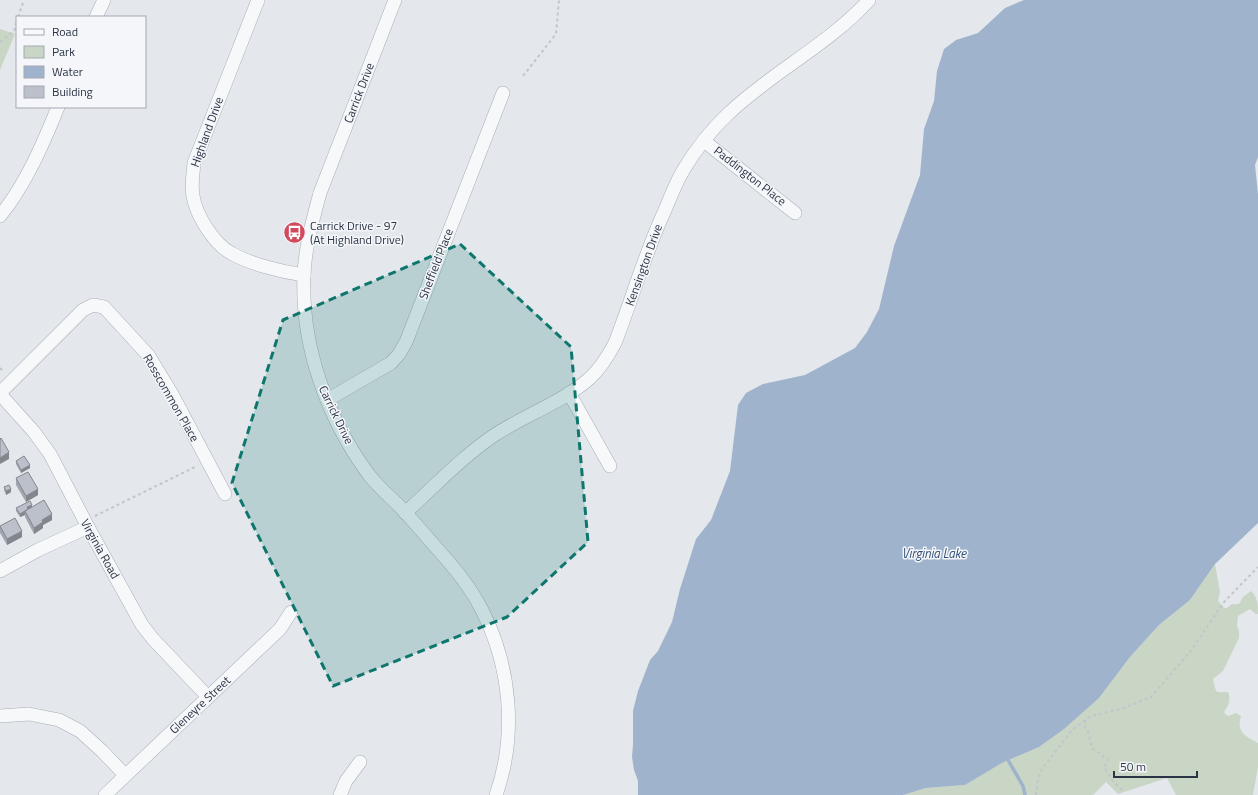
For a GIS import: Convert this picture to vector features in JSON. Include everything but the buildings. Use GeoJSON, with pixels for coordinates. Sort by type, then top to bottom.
{"type":"FeatureCollection","features":[{"type":"Feature","properties":{"kind":"street"},"geometry":{"type":"LineString","coordinates":[[96,16],[104,0]]}},
{"type":"Feature","properties":{"kind":"street","name":"Highland Drive"},"geometry":{"type":"LineString","coordinates":[[258,0],[194,163],[192,181],[193,197],[208,230],[221,246],[230,253],[255,263],[290,273],[304,275]]}},
{"type":"Feature","properties":{"kind":"street","name":"Carrick Drive"},"geometry":{"type":"LineString","coordinates":[[395,0],[320,193],[312,222],[304,275],[307,324],[310,345],[320,382],[343,432],[369,475],[447,560],[470,589],[491,630],[501,658],[508,703],[509,728],[507,755],[496,795]]}},
{"type":"Feature","properties":{"kind":"street","name":"Kensington Drive"},"geometry":{"type":"LineString","coordinates":[[405,513],[494,436],[569,393],[590,378],[605,361],[612,349],[652,239],[672,192],[684,169],[704,141],[728,114],[746,98],[838,30],[856,15],[869,0]]}},
{"type":"Feature","properties":{"kind":"street","name":"Sheffield Place"},"geometry":{"type":"LineString","coordinates":[[328,400],[391,363],[399,354],[406,342],[503,93]]}},
{"type":"Feature","properties":{"kind":"street"},"geometry":{"type":"LineString","coordinates":[[0,216],[15,197],[32,165],[58,108]]}},
{"type":"Feature","properties":{"kind":"street","name":"Paddington Place"},"geometry":{"type":"LineString","coordinates":[[704,141],[796,212]]}},
{"type":"Feature","properties":{"kind":"street","name":"Rosscommon Place"},"geometry":{"type":"LineString","coordinates":[[0,394],[83,310],[93,304],[104,307],[116,322],[149,356],[172,394],[225,494]]}},
{"type":"Feature","properties":{"kind":"street"},"geometry":{"type":"LineString","coordinates":[[569,393],[610,466]]}},
{"type":"Feature","properties":{"kind":"street","name":"Virginia Road"},"geometry":{"type":"LineString","coordinates":[[0,394],[34,432],[50,454],[91,522],[142,626],[208,697]]}},
{"type":"Feature","properties":{"kind":"street"},"geometry":{"type":"LineString","coordinates":[[0,571],[91,522]]}},
{"type":"Feature","properties":{"kind":"street","name":"Gleneyre Street"},"geometry":{"type":"LineString","coordinates":[[104,795],[280,629],[291,612]]}},
{"type":"Feature","properties":{"kind":"street"},"geometry":{"type":"LineString","coordinates":[[0,716],[29,714],[59,720],[80,731],[125,775]]}},
{"type":"Feature","properties":{"kind":"street"},"geometry":{"type":"LineString","coordinates":[[340,795],[346,781],[360,762]]}},
{"type":"Feature","properties":{"kind":"path"},"geometry":{"type":"LineString","coordinates":[[18,16],[24,0]]}},
{"type":"Feature","properties":{"kind":"path"},"geometry":{"type":"LineString","coordinates":[[522,76],[556,34],[559,0]]}},
{"type":"Feature","properties":{"kind":"path"},"geometry":{"type":"LineString","coordinates":[[0,42],[14,31],[16,24]]}},
{"type":"Feature","properties":{"kind":"path"},"geometry":{"type":"LineString","coordinates":[[0,368],[4,372]]}},
{"type":"Feature","properties":{"kind":"path"},"geometry":{"type":"LineString","coordinates":[[91,522],[197,466]]}},
{"type":"Feature","properties":{"kind":"path"},"geometry":{"type":"LineString","coordinates":[[1036,795],[1038,778],[1042,769],[1072,730],[1091,716],[1124,708],[1152,697],[1190,652],[1224,602],[1258,567]]}},
{"type":"Feature","properties":{"kind":"path"},"geometry":{"type":"LineString","coordinates":[[1085,719],[1084,725],[1088,732],[1092,748],[1108,760],[1104,767],[1113,781],[1124,792]]}},
{"type":"Feature","properties":{"kind":"highlighted area"},"geometry":{"type":"Polygon","coordinates":[[[460,244],[571,347],[588,542],[507,617],[333,686],[232,483],[283,320],[460,244]]]}},
{"type":"Feature","properties":{"kind":"green space"},"geometry":{"type":"Polygon","coordinates":[[[0,29],[15,34],[0,70],[0,29]]]}},
{"type":"Feature","properties":{"kind":"green space"},"geometry":{"type":"Polygon","coordinates":[[[1215,564],[1220,592],[1218,601],[1224,608],[1227,608],[1232,604],[1239,604],[1243,597],[1251,591],[1258,604],[1258,614],[1250,609],[1238,616],[1237,626],[1239,638],[1223,671],[1213,679],[1217,692],[1228,692],[1229,702],[1224,712],[1226,715],[1229,716],[1236,713],[1241,716],[1241,730],[1246,736],[1258,743],[1258,767],[1253,795],[1176,795],[1167,778],[1118,794],[1106,782],[1093,795],[903,795],[926,788],[965,785],[1002,763],[1039,747],[1068,725],[1099,698],[1130,657],[1159,625],[1190,600],[1215,564]]]}},
{"type":"Feature","properties":{"kind":"water","name":"Virginia Lake"},"geometry":{"type":"Polygon","coordinates":[[[1024,0],[1258,0],[1258,157],[1255,165],[1258,194],[1258,523],[1215,564],[1190,600],[1159,625],[1130,657],[1099,698],[1064,729],[1039,747],[1002,763],[965,785],[926,788],[903,795],[638,795],[638,781],[634,770],[632,757],[633,711],[638,691],[650,660],[658,651],[672,622],[680,589],[696,539],[711,520],[730,471],[738,405],[746,393],[763,384],[805,375],[855,348],[867,332],[879,309],[894,246],[920,175],[924,129],[934,101],[937,71],[944,49],[956,40],[978,33],[1005,8],[1024,0]]]}},
{"type":"Feature","properties":{"kind":"waterway"},"geometry":{"type":"LineString","coordinates":[[1008,760],[1023,786],[1025,795]]}},
{"type":"Feature","properties":{"kind":"place","name":"Carrick Drive - 97 (At Highland Drive)"},"geometry":{"type":"Point","coordinates":[294,233]}}]}
